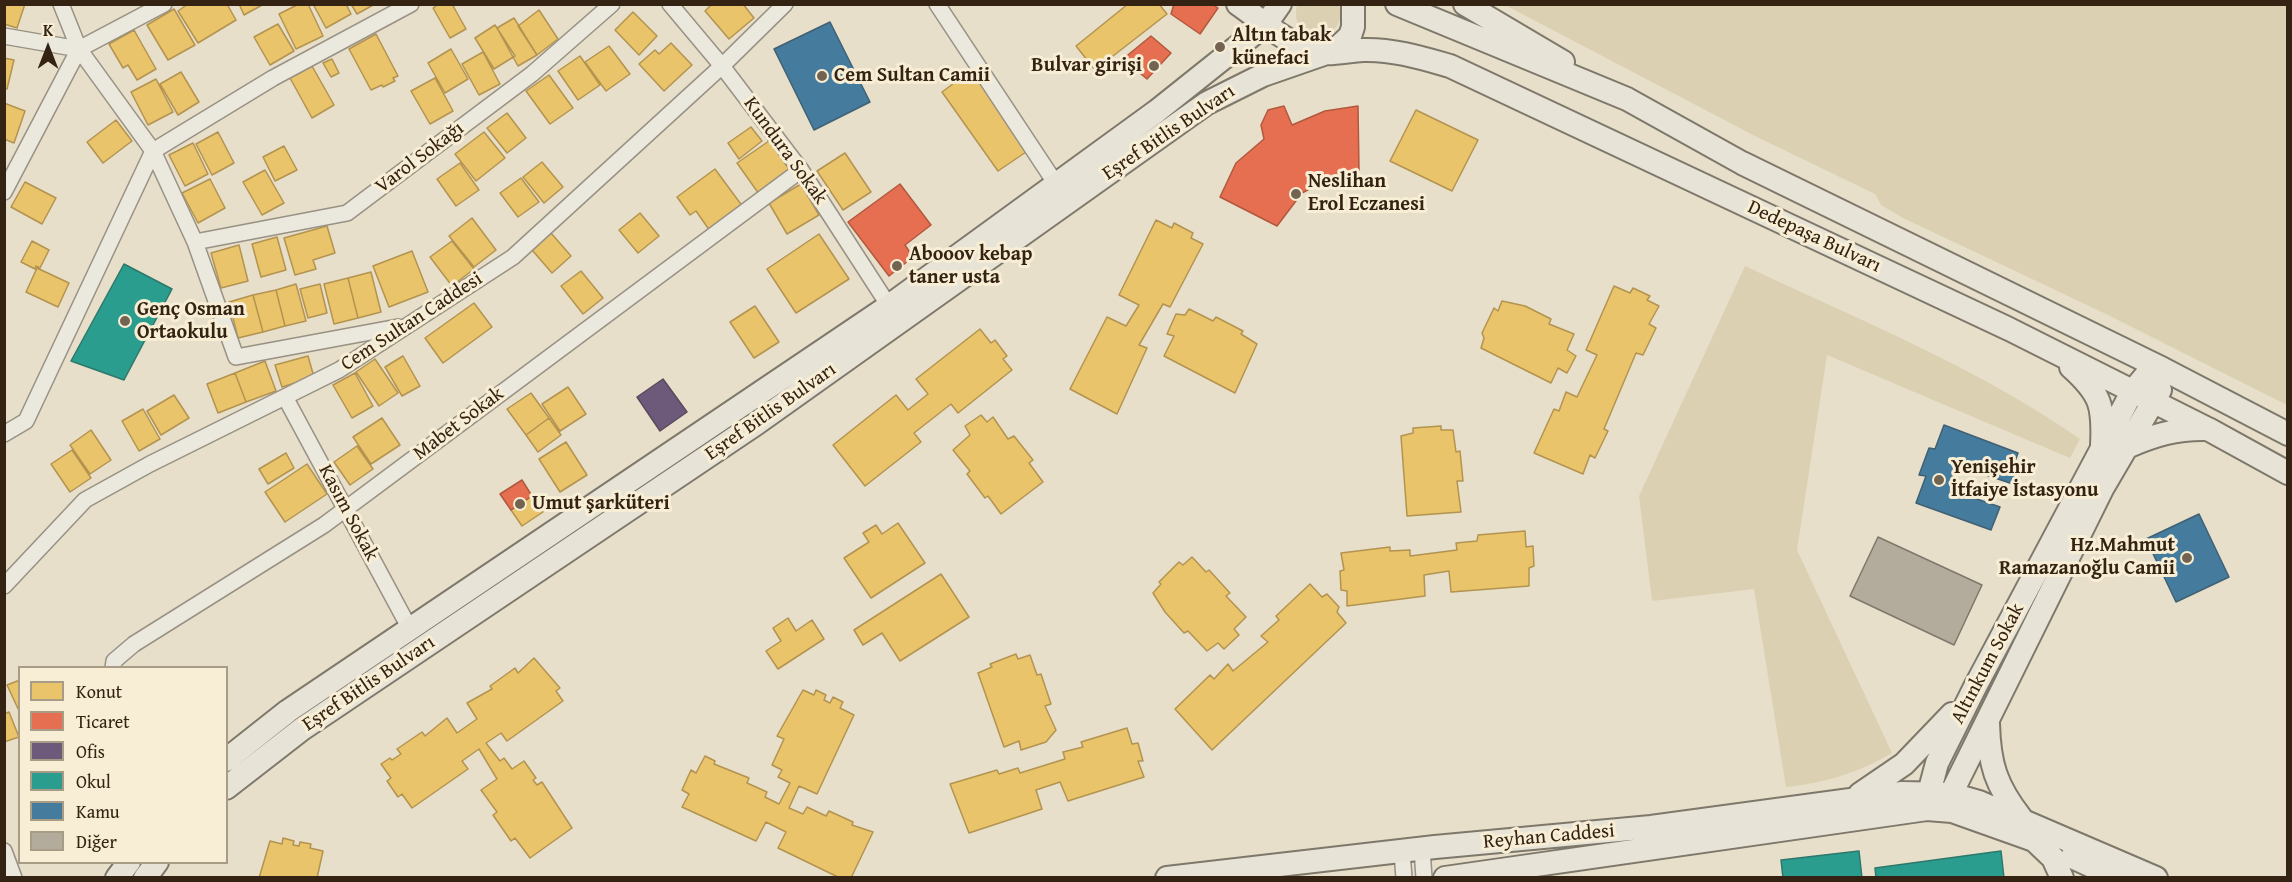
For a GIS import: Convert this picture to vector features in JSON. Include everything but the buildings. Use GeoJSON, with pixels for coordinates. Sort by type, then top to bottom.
{"type":"FeatureCollection","features":[{"type":"Feature","properties":{"kind":"main road"},"geometry":{"type":"LineString","coordinates":[[1239,4],[1292,42],[1325,55],[1344,44],[1350,36],[1353,27],[1353,4]]}},
{"type":"Feature","properties":{"kind":"main road","name":"Eşref Bitlis Bulvarı"},"geometry":{"type":"LineString","coordinates":[[228,758],[288,711],[889,306],[1157,111],[1266,24],[1280,4]]}},
{"type":"Feature","properties":{"kind":"main road","name":"Dedepaşa Bulvarı"},"geometry":{"type":"LineString","coordinates":[[1397,4],[1627,99],[1743,163],[2163,369],[2288,434]]}},
{"type":"Feature","properties":{"kind":"main road"},"geometry":{"type":"LineString","coordinates":[[1465,4],[1627,99]]}},
{"type":"Feature","properties":{"kind":"main road","name":"Dedepaşa Bulvarı"},"geometry":{"type":"LineString","coordinates":[[1325,55],[1364,50],[1394,53],[1450,66],[2054,352],[2208,429],[2288,474]]}},
{"type":"Feature","properties":{"kind":"main road","name":"Eşref Bitlis Bulvarı"},"geometry":{"type":"LineString","coordinates":[[228,787],[302,729],[757,423],[1198,109],[1255,78],[1325,55]]}},
{"type":"Feature","properties":{"kind":"main road"},"geometry":{"type":"LineString","coordinates":[[2054,352],[2084,378],[2101,402],[2102,449]]}},
{"type":"Feature","properties":{"kind":"main road","name":"Altınkum Sokak"},"geometry":{"type":"LineString","coordinates":[[2163,369],[2163,383],[2154,403],[2102,489],[1988,720],[1940,799],[1937,763],[1976,685],[2132,392],[2147,374],[2163,369]]}},
{"type":"Feature","properties":{"kind":"main road"},"geometry":{"type":"LineString","coordinates":[[2129,446],[2161,432],[2178,429],[2208,429]]}},
{"type":"Feature","properties":{"kind":"main road"},"geometry":{"type":"LineString","coordinates":[[1855,798],[1881,782],[1921,749],[1976,685]]}},
{"type":"Feature","properties":{"kind":"main road"},"geometry":{"type":"LineString","coordinates":[[1988,720],[1988,749],[1993,771],[2005,798],[2021,818]]}},
{"type":"Feature","properties":{"kind":"main road","name":"Reyhan Caddesi"},"geometry":{"type":"LineString","coordinates":[[1167,878],[1412,850],[1651,827],[1855,798],[1940,799],[1952,811],[2033,839],[2118,874]]}},
{"type":"Feature","properties":{"kind":"main road"},"geometry":{"type":"LineString","coordinates":[[1940,799],[2021,818],[2118,874],[2156,878]]}},
{"type":"Feature","properties":{"kind":"main road","name":"Reyhan Caddesi"},"geometry":{"type":"LineString","coordinates":[[1445,878],[1927,809],[1940,799]]}},
{"type":"Feature","properties":{"kind":"main road"},"geometry":{"type":"LineString","coordinates":[[2033,839],[2053,858],[2062,878]]}},
{"type":"Feature","properties":{"kind":"main road"},"geometry":{"type":"LineString","coordinates":[[117,878],[128,864]]}},
{"type":"Feature","properties":{"kind":"main road"},"geometry":{"type":"LineString","coordinates":[[145,878],[156,864]]}},
{"type":"Feature","properties":{"kind":"street"},"geometry":{"type":"LineString","coordinates":[[61,4],[79,50],[153,151],[195,243],[236,357],[406,326]]}},
{"type":"Feature","properties":{"kind":"street"},"geometry":{"type":"LineString","coordinates":[[4,192],[79,50],[164,4]]}},
{"type":"Feature","properties":{"kind":"street"},"geometry":{"type":"LineString","coordinates":[[4,434],[26,421],[153,151],[273,78],[411,4]]}},
{"type":"Feature","properties":{"kind":"street","name":"Varol Sokağı"},"geometry":{"type":"LineString","coordinates":[[195,243],[347,213],[532,74],[612,4]]}},
{"type":"Feature","properties":{"kind":"street","name":"Kundura Sokak"},"geometry":{"type":"LineString","coordinates":[[670,4],[722,66],[801,170],[889,306]]}},
{"type":"Feature","properties":{"kind":"street","name":"Cem Sultan Caddesi"},"geometry":{"type":"LineString","coordinates":[[4,586],[85,500],[150,464],[339,370],[513,257],[722,66],[784,4]]}},
{"type":"Feature","properties":{"kind":"street"},"geometry":{"type":"LineString","coordinates":[[937,4],[1056,184]]}},
{"type":"Feature","properties":{"kind":"street"},"geometry":{"type":"LineString","coordinates":[[4,36],[79,50]]}},
{"type":"Feature","properties":{"kind":"street","name":"Mabet Sokak"},"geometry":{"type":"LineString","coordinates":[[113,666],[114,661],[134,644],[346,508],[801,170]]}},
{"type":"Feature","properties":{"kind":"street","name":"Kasım Sokak"},"geometry":{"type":"LineString","coordinates":[[285,397],[410,629]]}},
{"type":"Feature","properties":{"kind":"street"},"geometry":{"type":"LineString","coordinates":[[1404,878],[1412,850]]}},
{"type":"Feature","properties":{"kind":"street"},"geometry":{"type":"LineString","coordinates":[[1412,850],[1424,878]]}},
{"type":"Feature","properties":{"kind":"street"},"geometry":{"type":"LineString","coordinates":[[4,851],[14,878]]}},
{"type":"Feature","properties":{"kind":"shaded area"},"geometry":{"type":"Polygon","coordinates":[[[1297,5],[1339,5],[1340,18],[1336,27],[1328,33],[1319,35],[1309,33],[1301,28],[1296,19],[1297,5]]]}},
{"type":"Feature","properties":{"kind":"shaded area"},"geometry":{"type":"Polygon","coordinates":[[[1505,5],[2287,5],[2287,405],[2106,314],[1903,218],[1881,205],[1875,194],[1755,136],[1505,5]]]}},
{"type":"Feature","properties":{"kind":"shaded area"},"geometry":{"type":"Polygon","coordinates":[[[1745,266],[1959,367],[2041,413],[2080,439],[2070,458],[1827,355],[1797,550],[1892,753],[1841,776],[1786,787],[1754,589],[1652,601],[1639,496],[1745,266]]]}},
{"type":"Feature","properties":{"kind":"place","name":"Altın tabak künefaci"},"geometry":{"type":"Point","coordinates":[1220,47]}},
{"type":"Feature","properties":{"kind":"place","name":"Bulvar girişi"},"geometry":{"type":"Point","coordinates":[1154,66]}},
{"type":"Feature","properties":{"kind":"place","name":"Cem Sultan Camii"},"geometry":{"type":"Point","coordinates":[822,76]}},
{"type":"Feature","properties":{"kind":"place","name":"Neslihan Erol Eczanesi"},"geometry":{"type":"Point","coordinates":[1296,194]}},
{"type":"Feature","properties":{"kind":"place","name":"Abooov kebap taner usta"},"geometry":{"type":"Point","coordinates":[897,266]}},
{"type":"Feature","properties":{"kind":"place","name":"Genç Osman Ortaokulu"},"geometry":{"type":"Point","coordinates":[125,321]}},
{"type":"Feature","properties":{"kind":"place","name":"Yenişehir İtfaiye İstasyonu"},"geometry":{"type":"Point","coordinates":[1939,480]}},
{"type":"Feature","properties":{"kind":"place","name":"Umut şarküteri"},"geometry":{"type":"Point","coordinates":[520,504]}},
{"type":"Feature","properties":{"kind":"place","name":"Hz.Mahmut Ramazanoğlu Camii"},"geometry":{"type":"Point","coordinates":[2187,558]}}]}
